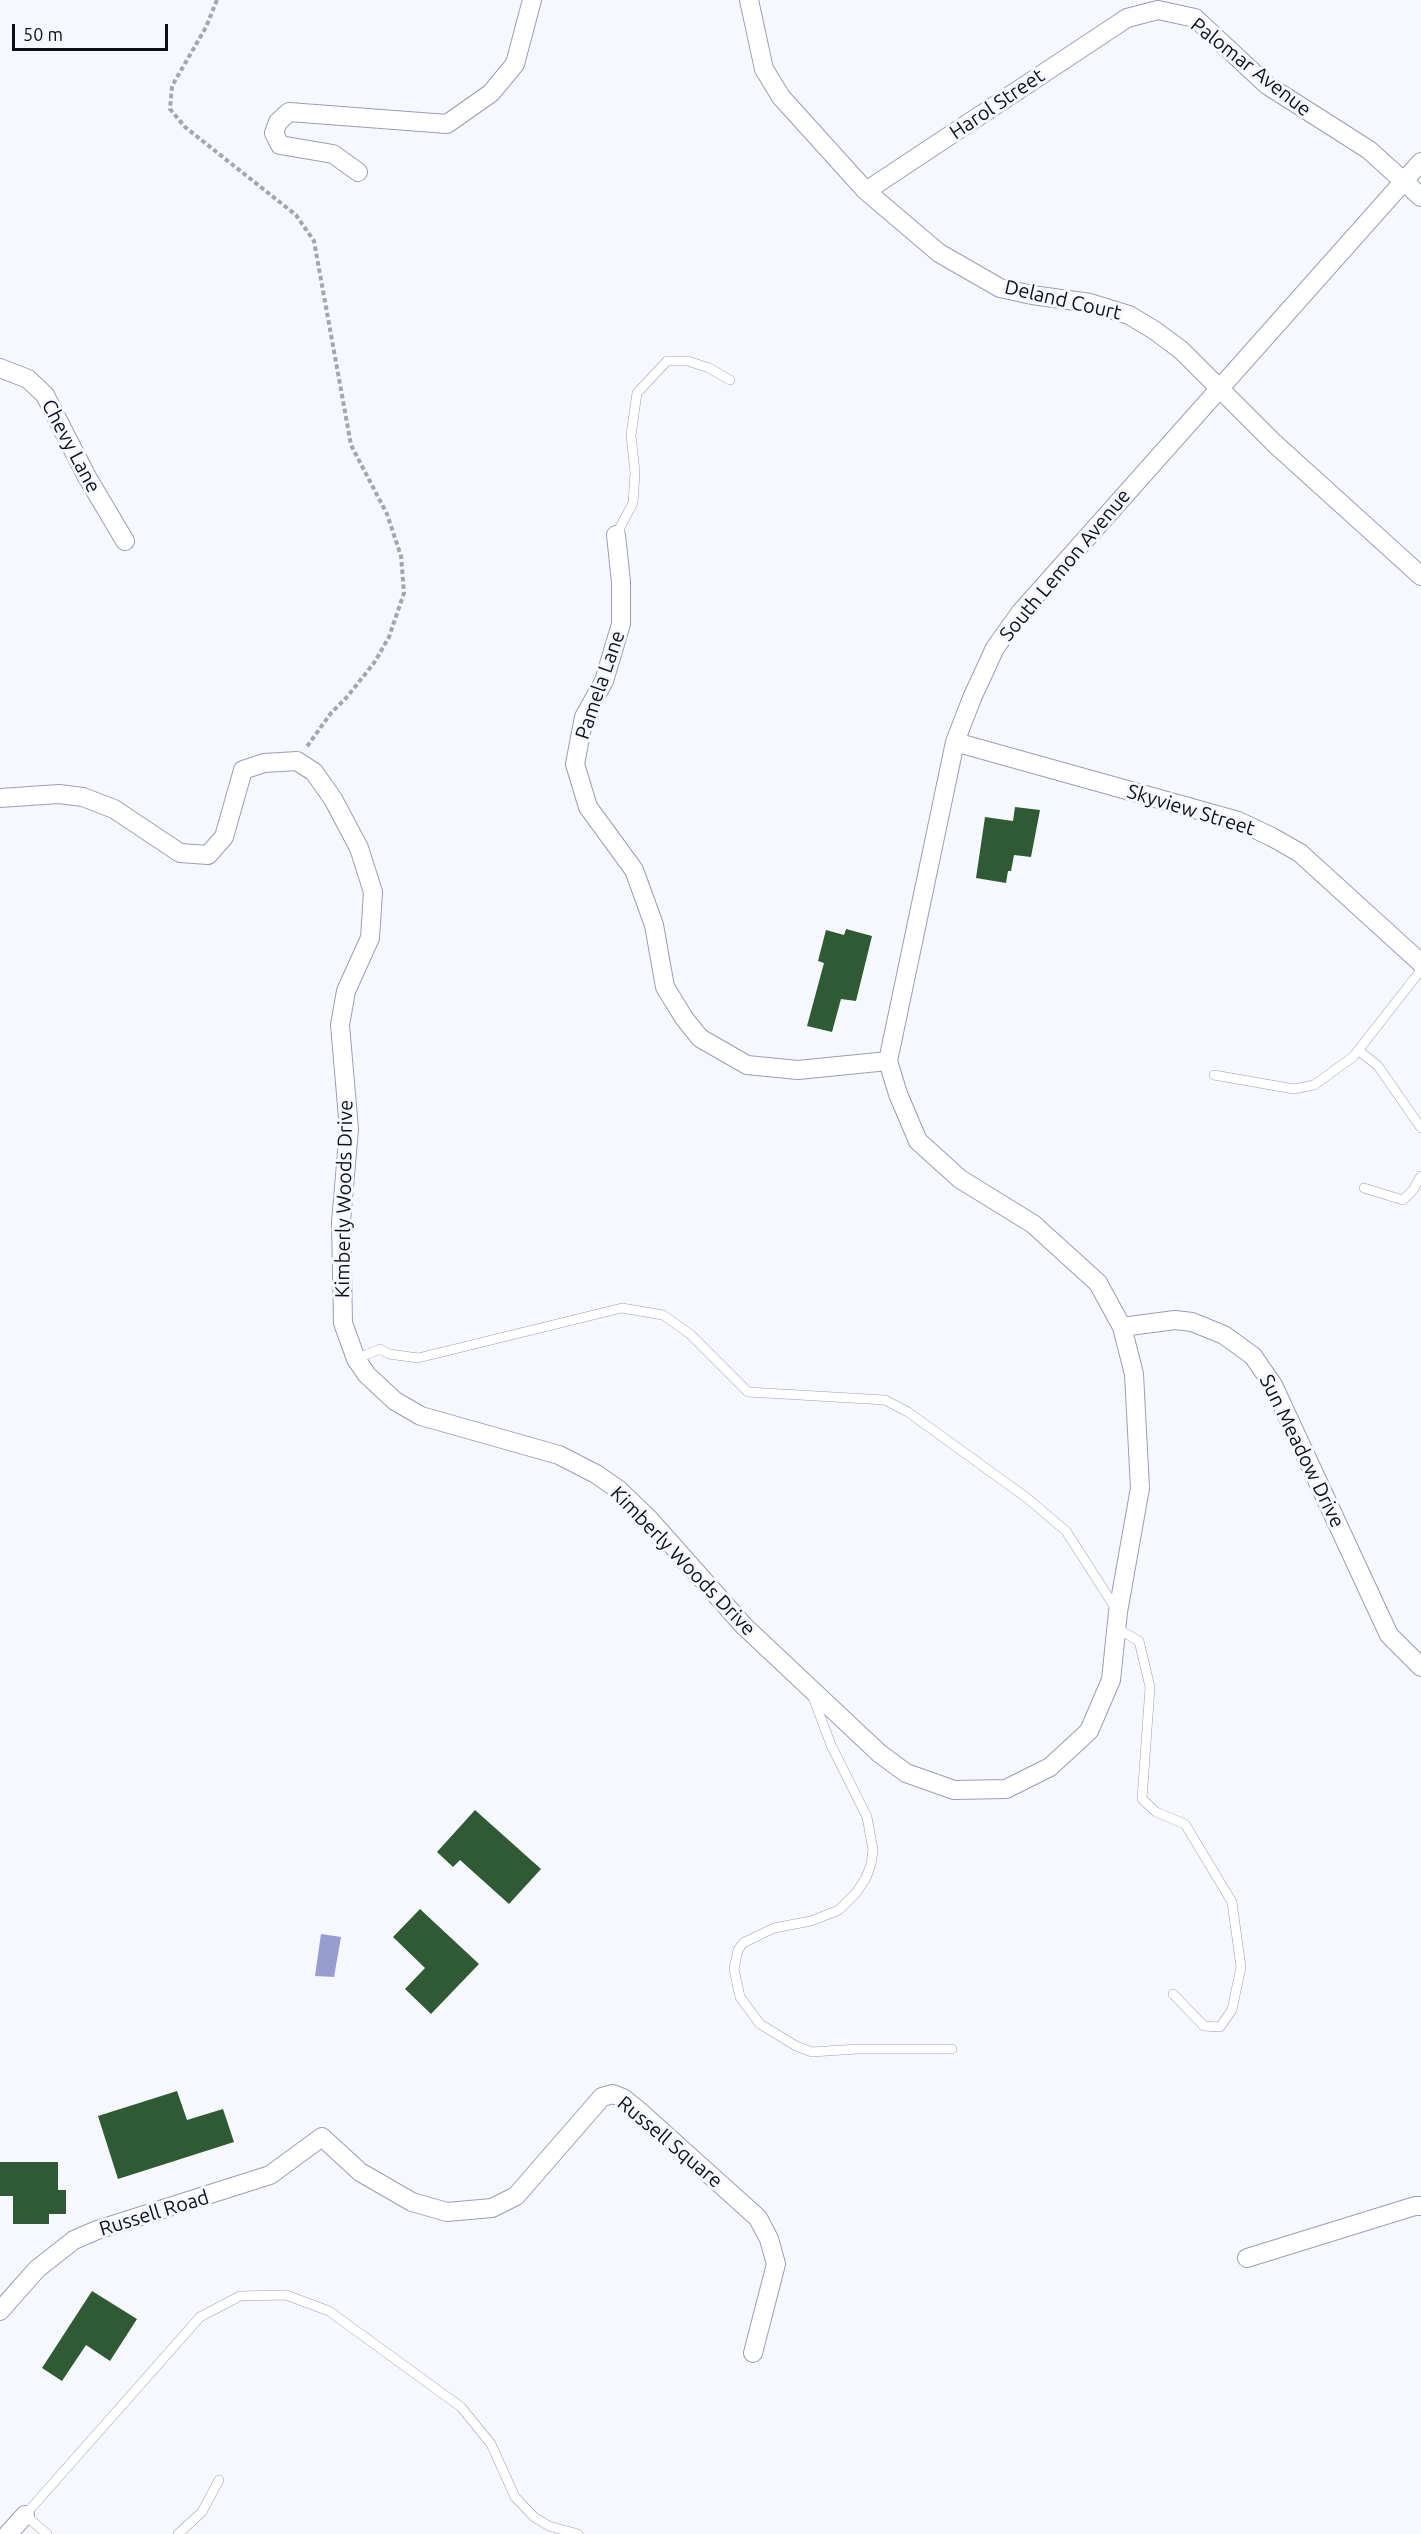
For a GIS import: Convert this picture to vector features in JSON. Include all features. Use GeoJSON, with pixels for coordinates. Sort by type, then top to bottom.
{"type":"FeatureCollection","features":[{"type":"Feature","properties":{"kind":"street"},"geometry":{"type":"LineString","coordinates":[[358,172],[333,154],[280,145],[274,133],[278,122],[290,112],[447,124],[491,93],[515,64],[532,0]]}},
{"type":"Feature","properties":{"kind":"street","name":"Deland Court"},"geometry":{"type":"LineString","coordinates":[[749,0],[764,69],[781,97],[866,191],[939,253],[1000,288],[1090,303],[1129,315],[1181,350],[1274,443],[1421,576]]}},
{"type":"Feature","properties":{"kind":"street","name":"Palomar Avenue"},"geometry":{"type":"LineString","coordinates":[[1127,18],[1158,10],[1195,18],[1267,85],[1369,150],[1421,197]]}},
{"type":"Feature","properties":{"kind":"street","name":"Harol Street"},"geometry":{"type":"LineString","coordinates":[[866,191],[1127,18]]}},
{"type":"Feature","properties":{"kind":"street","name":"South Lemon Avenue"},"geometry":{"type":"LineString","coordinates":[[888,1061],[955,742],[995,648],[1020,614],[1421,162]]}},
{"type":"Feature","properties":{"kind":"street","name":"Chevy Lane"},"geometry":{"type":"LineString","coordinates":[[0,368],[28,379],[45,395],[87,477],[125,541]]}},
{"type":"Feature","properties":{"kind":"street","name":"Pamela Lane"},"geometry":{"type":"LineString","coordinates":[[616,535],[621,582],[621,624],[604,681],[584,717],[575,764],[588,807],[634,870],[654,925],[665,987],[684,1018],[700,1038],[747,1065],[798,1070],[888,1061]]}},
{"type":"Feature","properties":{"kind":"street","name":"Skyview Street"},"geometry":{"type":"LineString","coordinates":[[955,742],[1238,821],[1272,837],[1300,853],[1421,963]]}},
{"type":"Feature","properties":{"kind":"street"},"geometry":{"type":"LineString","coordinates":[[0,798],[58,794],[83,797],[114,809],[180,853],[208,855],[224,837],[243,770],[264,763],[297,761]]}},
{"type":"Feature","properties":{"kind":"street","name":"Kimberly Woods Drive"},"geometry":{"type":"LineString","coordinates":[[297,761],[314,772],[333,799],[358,848],[374,891],[370,938],[346,992],[340,1025],[349,1129],[341,1221],[343,1323],[357,1359],[380,1389],[411,1411],[432,1420],[559,1455],[596,1474],[619,1490],[649,1519],[744,1626],[879,1753],[906,1773],[954,1790],[1006,1789],[1050,1767],[1089,1731],[1111,1680],[1117,1620],[1140,1488],[1134,1374],[1122,1327],[1098,1283],[1033,1224],[960,1179],[918,1141],[898,1094],[888,1061]]}},
{"type":"Feature","properties":{"kind":"street","name":"Sun Meadow Drive"},"geometry":{"type":"LineString","coordinates":[[1122,1327],[1175,1320],[1192,1322],[1224,1335],[1253,1356],[1273,1385],[1389,1635],[1421,1667]]}},
{"type":"Feature","properties":{"kind":"street","name":"Russell Square"},"geometry":{"type":"LineString","coordinates":[[322,2137],[360,2172],[412,2202],[447,2212],[492,2208],[516,2196],[602,2097],[618,2095],[638,2110],[758,2218],[769,2239],[776,2264],[753,2353]]}},
{"type":"Feature","properties":{"kind":"street","name":"Russell Road"},"geometry":{"type":"LineString","coordinates":[[0,2312],[38,2269],[74,2240],[97,2230],[270,2175],[322,2137]]}},
{"type":"Feature","properties":{"kind":"street"},"geometry":{"type":"LineString","coordinates":[[1247,2258],[1421,2206]]}},
{"type":"Feature","properties":{"kind":"street"},"geometry":{"type":"LineString","coordinates":[[9,2534],[26,2514]]}},
{"type":"Feature","properties":{"kind":"lane"},"geometry":{"type":"LineString","coordinates":[[616,535],[633,503],[635,473],[631,435],[637,393],[667,361],[688,361],[709,368],[730,380]]}},
{"type":"Feature","properties":{"kind":"lane"},"geometry":{"type":"LineString","coordinates":[[1214,1075],[1294,1089],[1314,1085],[1353,1056],[1421,970]]}},
{"type":"Feature","properties":{"kind":"lane"},"geometry":{"type":"LineString","coordinates":[[1358,1050],[1378,1066],[1421,1128]]}},
{"type":"Feature","properties":{"kind":"lane"},"geometry":{"type":"LineString","coordinates":[[1364,1188],[1403,1200],[1413,1190],[1421,1176]]}},
{"type":"Feature","properties":{"kind":"lane"},"geometry":{"type":"LineString","coordinates":[[357,1359],[380,1349],[389,1354],[418,1358],[622,1308],[663,1315],[690,1334],[748,1392],[885,1400],[908,1412],[1027,1498],[1066,1531],[1117,1620],[1139,1641],[1150,1687],[1142,1799],[1156,1812],[1185,1824],[1232,1902],[1241,1967],[1232,2010],[1220,2027],[1204,2026],[1173,1994]]}},
{"type":"Feature","properties":{"kind":"lane"},"geometry":{"type":"LineString","coordinates":[[810,1690],[831,1745],[867,1817],[872,1840],[871,1864],[866,1878],[856,1893],[839,1910],[811,1921],[774,1928],[743,1943],[738,1950],[734,1969],[740,1996],[760,2024],[796,2046],[812,2052],[857,2049],[952,2049]]}},
{"type":"Feature","properties":{"kind":"lane"},"geometry":{"type":"LineString","coordinates":[[47,2534],[26,2514],[200,2317],[240,2296],[286,2295],[329,2311],[461,2408],[491,2444],[515,2497],[521,2504],[534,2517],[549,2526],[578,2534]]}},
{"type":"Feature","properties":{"kind":"lane"},"geometry":{"type":"LineString","coordinates":[[178,2534],[202,2512],[219,2480]]}},
{"type":"Feature","properties":{"kind":"path"},"geometry":{"type":"LineString","coordinates":[[217,0],[206,27],[172,86],[170,109],[194,135],[296,215],[314,241],[351,445],[387,514],[401,555],[404,593],[389,637],[374,663],[331,713],[297,761]]}},
{"type":"Feature","properties":{"kind":"water"},"geometry":{"type":"Polygon","coordinates":[[[321,1934],[341,1937],[334,1977],[315,1976],[321,1934]]]}},
{"type":"Feature","properties":{"kind":"building"},"geometry":{"type":"Polygon","coordinates":[[[1015,807],[1040,810],[1031,857],[1014,855],[1006,883],[976,878],[985,817],[1013,821],[1015,807]]]}},
{"type":"Feature","properties":{"kind":"building"},"geometry":{"type":"Polygon","coordinates":[[[846,929],[872,936],[856,1001],[841,999],[832,1032],[807,1026],[824,963],[818,961],[826,930],[844,935],[846,929]]]}},
{"type":"Feature","properties":{"kind":"building"},"geometry":{"type":"Polygon","coordinates":[[[475,1810],[541,1869],[509,1904],[460,1860],[453,1867],[437,1852],[475,1810]]]}},
{"type":"Feature","properties":{"kind":"building"},"geometry":{"type":"Polygon","coordinates":[[[420,1909],[479,1964],[431,2014],[405,1989],[425,1968],[393,1937],[420,1909]]]}},
{"type":"Feature","properties":{"kind":"building"},"geometry":{"type":"Polygon","coordinates":[[[177,2091],[187,2120],[223,2109],[234,2142],[118,2179],[98,2116],[177,2091]]]}},
{"type":"Feature","properties":{"kind":"building"},"geometry":{"type":"Polygon","coordinates":[[[0,2162],[58,2162],[58,2190],[66,2190],[66,2214],[49,2214],[49,2224],[13,2224],[13,2196],[0,2196],[0,2162]]]}},
{"type":"Feature","properties":{"kind":"building"},"geometry":{"type":"Polygon","coordinates":[[[92,2291],[137,2319],[110,2361],[86,2345],[62,2381],[42,2368],[92,2291]]]}}]}
